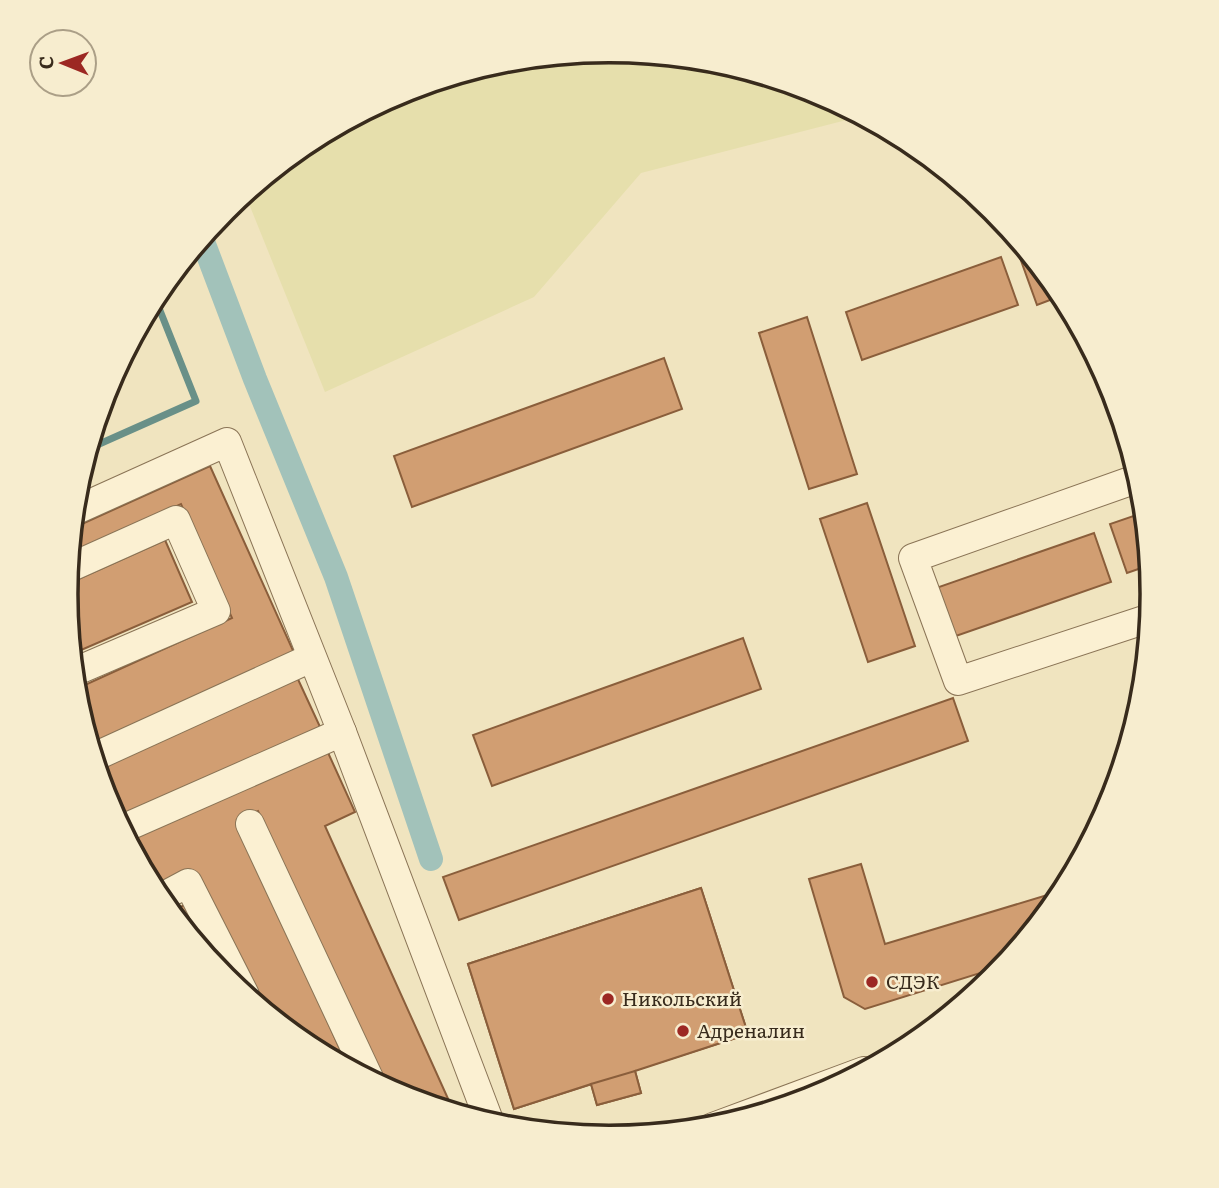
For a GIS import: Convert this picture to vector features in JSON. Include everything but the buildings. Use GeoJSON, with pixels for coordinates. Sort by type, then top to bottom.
{"type":"FeatureCollection","features":[{"type":"Feature","properties":{"kind":"street"},"geometry":{"type":"LineString","coordinates":[[86,505],[227,442],[342,732],[485,1110]]}},
{"type":"Feature","properties":{"kind":"street"},"geometry":{"type":"LineString","coordinates":[[1128,482],[913,558],[958,681],[1139,622]]}},
{"type":"Feature","properties":{"kind":"street"},"geometry":{"type":"LineString","coordinates":[[80,563],[176,520],[216,611],[84,668]]}},
{"type":"Feature","properties":{"kind":"street"},"geometry":{"type":"LineString","coordinates":[[103,753],[311,658]]}},
{"type":"Feature","properties":{"kind":"street"},"geometry":{"type":"LineString","coordinates":[[131,825],[342,732]]}},
{"type":"Feature","properties":{"kind":"street"},"geometry":{"type":"LineString","coordinates":[[250,824],[362,1063]]}},
{"type":"Feature","properties":{"kind":"street"},"geometry":{"type":"LineString","coordinates":[[170,892],[188,883],[229,964]]}},
{"type":"Feature","properties":{"kind":"shaded area"},"geometry":{"type":"Polygon","coordinates":[[[610,63],[679,68],[747,81],[813,103],[847,120],[641,173],[534,297],[325,392],[249,204],[314,152],[344,134],[406,103],[472,81],[540,68],[610,63]]]}},
{"type":"Feature","properties":{"kind":"waterway"},"geometry":{"type":"LineString","coordinates":[[206,249],[255,379],[336,577],[431,859]]}},
{"type":"Feature","properties":{"kind":"waterway"},"geometry":{"type":"LineString","coordinates":[[101,443],[196,401],[160,311]]}},
{"type":"Feature","properties":{"kind":"place","name":"СДЭК"},"geometry":{"type":"Point","coordinates":[872,982]}},
{"type":"Feature","properties":{"kind":"place","name":"Никольский"},"geometry":{"type":"Point","coordinates":[608,999]}},
{"type":"Feature","properties":{"kind":"place","name":"Адреналин"},"geometry":{"type":"Point","coordinates":[683,1031]}}]}
